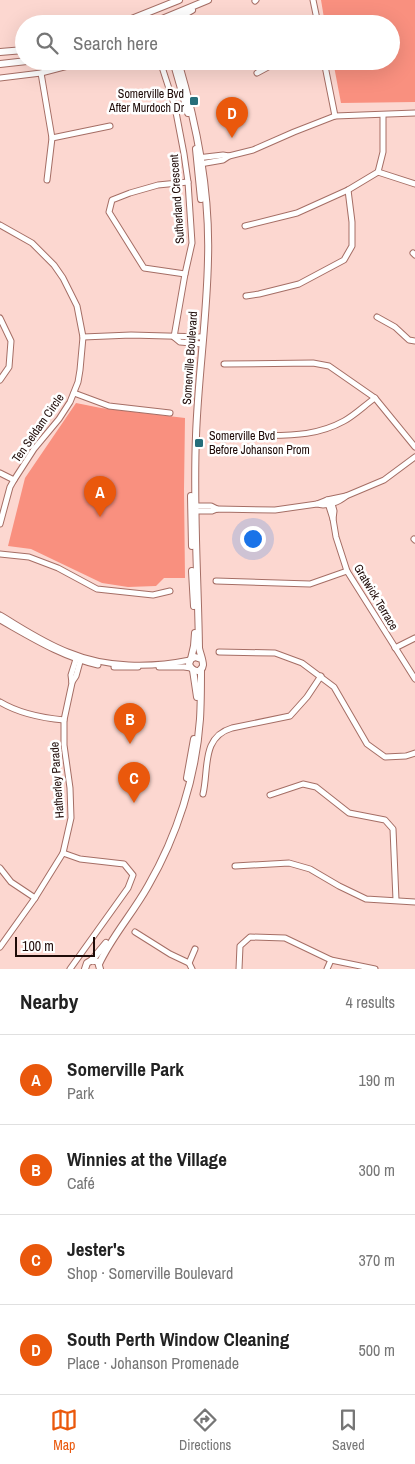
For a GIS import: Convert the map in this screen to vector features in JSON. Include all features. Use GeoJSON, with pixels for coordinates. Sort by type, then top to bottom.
{"type":"FeatureCollection","features":[{"type":"Feature","properties":{"kind":"main road"},"geometry":{"type":"LineString","coordinates":[[142,15],[178,0]]}},
{"type":"Feature","properties":{"kind":"main road"},"geometry":{"type":"LineString","coordinates":[[177,15],[209,0]]}},
{"type":"Feature","properties":{"kind":"main road"},"geometry":{"type":"LineString","coordinates":[[183,15],[209,0]]}},
{"type":"Feature","properties":{"kind":"main road"},"geometry":{"type":"LineString","coordinates":[[157,9],[159,15]]}},
{"type":"Feature","properties":{"kind":"main road"},"geometry":{"type":"LineString","coordinates":[[0,52],[15,51]]}},
{"type":"Feature","properties":{"kind":"main road"},"geometry":{"type":"LineString","coordinates":[[0,64],[15,62]]}},
{"type":"Feature","properties":{"kind":"main road","name":"Somerville Boulevard"},"geometry":{"type":"LineString","coordinates":[[85,969],[87,962],[92,960],[107,941],[144,886],[160,855],[175,818],[187,778],[195,730],[197,694],[192,669],[189,664],[195,634],[193,406],[201,341],[204,222],[200,160],[177,70]]}},
{"type":"Feature","properties":{"kind":"main road","name":"Somerville Boulevard"},"geometry":{"type":"LineString","coordinates":[[101,967],[107,948],[150,884],[168,847],[191,779],[200,720],[201,669],[203,666],[199,648],[193,509]]}},
{"type":"Feature","properties":{"kind":"main road"},"geometry":{"type":"LineString","coordinates":[[191,659],[195,657],[201,660]]}},
{"type":"Feature","properties":{"kind":"main road"},"geometry":{"type":"LineString","coordinates":[[192,669],[197,671],[201,669]]}},
{"type":"Feature","properties":{"kind":"main road"},"geometry":{"type":"LineString","coordinates":[[92,960],[96,961],[101,967]]}},
{"type":"Feature","properties":{"kind":"street"},"geometry":{"type":"LineString","coordinates":[[313,0],[316,15]]}},
{"type":"Feature","properties":{"kind":"street"},"geometry":{"type":"LineString","coordinates":[[0,78],[52,70]]}},
{"type":"Feature","properties":{"kind":"street","name":"Sutherland Crescent"},"geometry":{"type":"LineString","coordinates":[[163,70],[175,107],[184,154],[192,243],[174,337]]}},
{"type":"Feature","properties":{"kind":"street"},"geometry":{"type":"LineString","coordinates":[[257,73],[263,70]]}},
{"type":"Feature","properties":{"kind":"street"},"geometry":{"type":"LineString","coordinates":[[326,70],[335,116]]}},
{"type":"Feature","properties":{"kind":"street"},"geometry":{"type":"LineString","coordinates":[[41,73],[52,138],[47,180]]}},
{"type":"Feature","properties":{"kind":"street"},"geometry":{"type":"LineString","coordinates":[[200,160],[223,154],[229,156],[253,150],[335,116],[415,113]]}},
{"type":"Feature","properties":{"kind":"street"},"geometry":{"type":"LineString","coordinates":[[245,226],[297,213],[348,190],[378,172],[382,152],[383,115]]}},
{"type":"Feature","properties":{"kind":"street"},"geometry":{"type":"LineString","coordinates":[[52,138],[110,126]]}},
{"type":"Feature","properties":{"kind":"street"},"geometry":{"type":"LineString","coordinates":[[378,172],[415,184]]}},
{"type":"Feature","properties":{"kind":"street"},"geometry":{"type":"LineString","coordinates":[[185,274],[144,268],[109,212],[112,200],[130,193],[158,185],[188,182]]}},
{"type":"Feature","properties":{"kind":"street"},"geometry":{"type":"LineString","coordinates":[[246,296],[299,284],[344,260],[352,246],[352,222],[348,190]]}},
{"type":"Feature","properties":{"kind":"street","name":"Ten Seldam Circle"},"geometry":{"type":"LineString","coordinates":[[0,225],[32,243],[54,265],[77,306],[83,337],[80,370],[74,393],[59,419],[34,449],[10,487],[0,524]]}},
{"type":"Feature","properties":{"kind":"street"},"geometry":{"type":"LineString","coordinates":[[377,317],[395,327],[409,340],[415,341]]}},
{"type":"Feature","properties":{"kind":"street"},"geometry":{"type":"LineString","coordinates":[[0,318],[11,341],[9,367],[0,380]]}},
{"type":"Feature","properties":{"kind":"street"},"geometry":{"type":"LineString","coordinates":[[83,337],[131,335],[174,337],[180,342],[201,341]]}},
{"type":"Feature","properties":{"kind":"street"},"geometry":{"type":"LineString","coordinates":[[224,364],[313,363],[329,366],[375,398],[415,447]]}},
{"type":"Feature","properties":{"kind":"street"},"geometry":{"type":"LineString","coordinates":[[74,393],[109,406],[170,413]]}},
{"type":"Feature","properties":{"kind":"street"},"geometry":{"type":"LineString","coordinates":[[224,440],[236,437],[300,435],[322,430],[345,421],[375,398]]}},
{"type":"Feature","properties":{"kind":"street"},"geometry":{"type":"LineString","coordinates":[[193,509],[212,506],[217,509],[275,510],[317,504],[322,505],[329,501],[341,500],[346,496],[384,480],[415,458]]}},
{"type":"Feature","properties":{"kind":"street"},"geometry":{"type":"LineString","coordinates":[[0,473],[14,480]]}},
{"type":"Feature","properties":{"kind":"street","name":"Gratwick Terrace"},"geometry":{"type":"LineString","coordinates":[[329,501],[334,511],[333,519],[336,537],[347,571],[415,679]]}},
{"type":"Feature","properties":{"kind":"street"},"geometry":{"type":"LineString","coordinates":[[0,554],[29,557],[58,568],[97,589],[153,595],[170,591]]}},
{"type":"Feature","properties":{"kind":"street"},"geometry":{"type":"LineString","coordinates":[[216,581],[310,584],[347,571]]}},
{"type":"Feature","properties":{"kind":"street"},"geometry":{"type":"LineString","coordinates":[[0,615],[46,642],[79,658],[115,664],[160,664],[191,659]]}},
{"type":"Feature","properties":{"kind":"street"},"geometry":{"type":"LineString","coordinates":[[0,620],[52,649],[79,658],[115,667],[184,667],[192,669]]}},
{"type":"Feature","properties":{"kind":"street"},"geometry":{"type":"LineString","coordinates":[[395,648],[415,638]]}},
{"type":"Feature","properties":{"kind":"street"},"geometry":{"type":"LineString","coordinates":[[219,652],[275,653],[302,663],[334,687],[367,744],[385,757],[406,756],[415,753]]}},
{"type":"Feature","properties":{"kind":"street","name":"Hatherley Parade"},"geometry":{"type":"LineString","coordinates":[[0,947],[35,898],[63,853],[71,818],[70,788],[64,745],[64,720],[79,658]]}},
{"type":"Feature","properties":{"kind":"street"},"geometry":{"type":"LineString","coordinates":[[204,794],[208,753],[211,744],[219,734],[224,730],[290,716],[307,697],[320,676]]}},
{"type":"Feature","properties":{"kind":"street"},"geometry":{"type":"LineString","coordinates":[[0,702],[11,708],[42,718],[64,720]]}},
{"type":"Feature","properties":{"kind":"street"},"geometry":{"type":"LineString","coordinates":[[270,795],[303,784],[316,787],[350,813],[385,820],[393,829],[396,900]]}},
{"type":"Feature","properties":{"kind":"street"},"geometry":{"type":"LineString","coordinates":[[63,853],[80,859],[124,864],[133,875],[128,888],[70,969]]}},
{"type":"Feature","properties":{"kind":"street"},"geometry":{"type":"LineString","coordinates":[[234,866],[289,863],[310,869],[338,886],[366,899],[415,902]]}},
{"type":"Feature","properties":{"kind":"street"},"geometry":{"type":"LineString","coordinates":[[0,868],[11,882],[35,898]]}},
{"type":"Feature","properties":{"kind":"street"},"geometry":{"type":"LineString","coordinates":[[135,932],[170,954],[189,963],[192,969]]}},
{"type":"Feature","properties":{"kind":"street"},"geometry":{"type":"LineString","coordinates":[[239,969],[240,946],[250,937],[285,938],[331,960],[375,969]]}},
{"type":"Feature","properties":{"kind":"street"},"geometry":{"type":"LineString","coordinates":[[189,963],[195,949]]}},
{"type":"Feature","properties":{"kind":"street"},"geometry":{"type":"LineString","coordinates":[[327,969],[331,960]]}},
{"type":"Feature","properties":{"kind":"shaded area"},"geometry":{"type":"Polygon","coordinates":[[[321,0],[415,0],[415,102],[341,103],[335,70],[400,70],[400,15],[324,15],[321,0]]]}},
{"type":"Feature","properties":{"kind":"shaded area"},"geometry":{"type":"Polygon","coordinates":[[[76,403],[101,408],[185,418],[185,578],[164,578],[156,586],[128,587],[102,583],[31,549],[8,546],[25,478],[76,403]]]}},
{"type":"Feature","properties":{"kind":"place","name":"Somerville Bvd After Murdoch Dr"},"geometry":{"type":"Point","coordinates":[194,101]}},
{"type":"Feature","properties":{"kind":"place","name":"South Perth Window Cleaning"},"geometry":{"type":"Point","coordinates":[232,138]}},
{"type":"Feature","properties":{"kind":"place","name":"Somerville Bvd Before Johanson Prom"},"geometry":{"type":"Point","coordinates":[199,443]}},
{"type":"Feature","properties":{"kind":"place","name":"Somerville Park"},"geometry":{"type":"Point","coordinates":[100,517]}},
{"type":"Feature","properties":{"kind":"place","name":"Winnies at the Village"},"geometry":{"type":"Point","coordinates":[130,744]}},
{"type":"Feature","properties":{"kind":"place","name":"Jester's"},"geometry":{"type":"Point","coordinates":[134,803]}}]}
